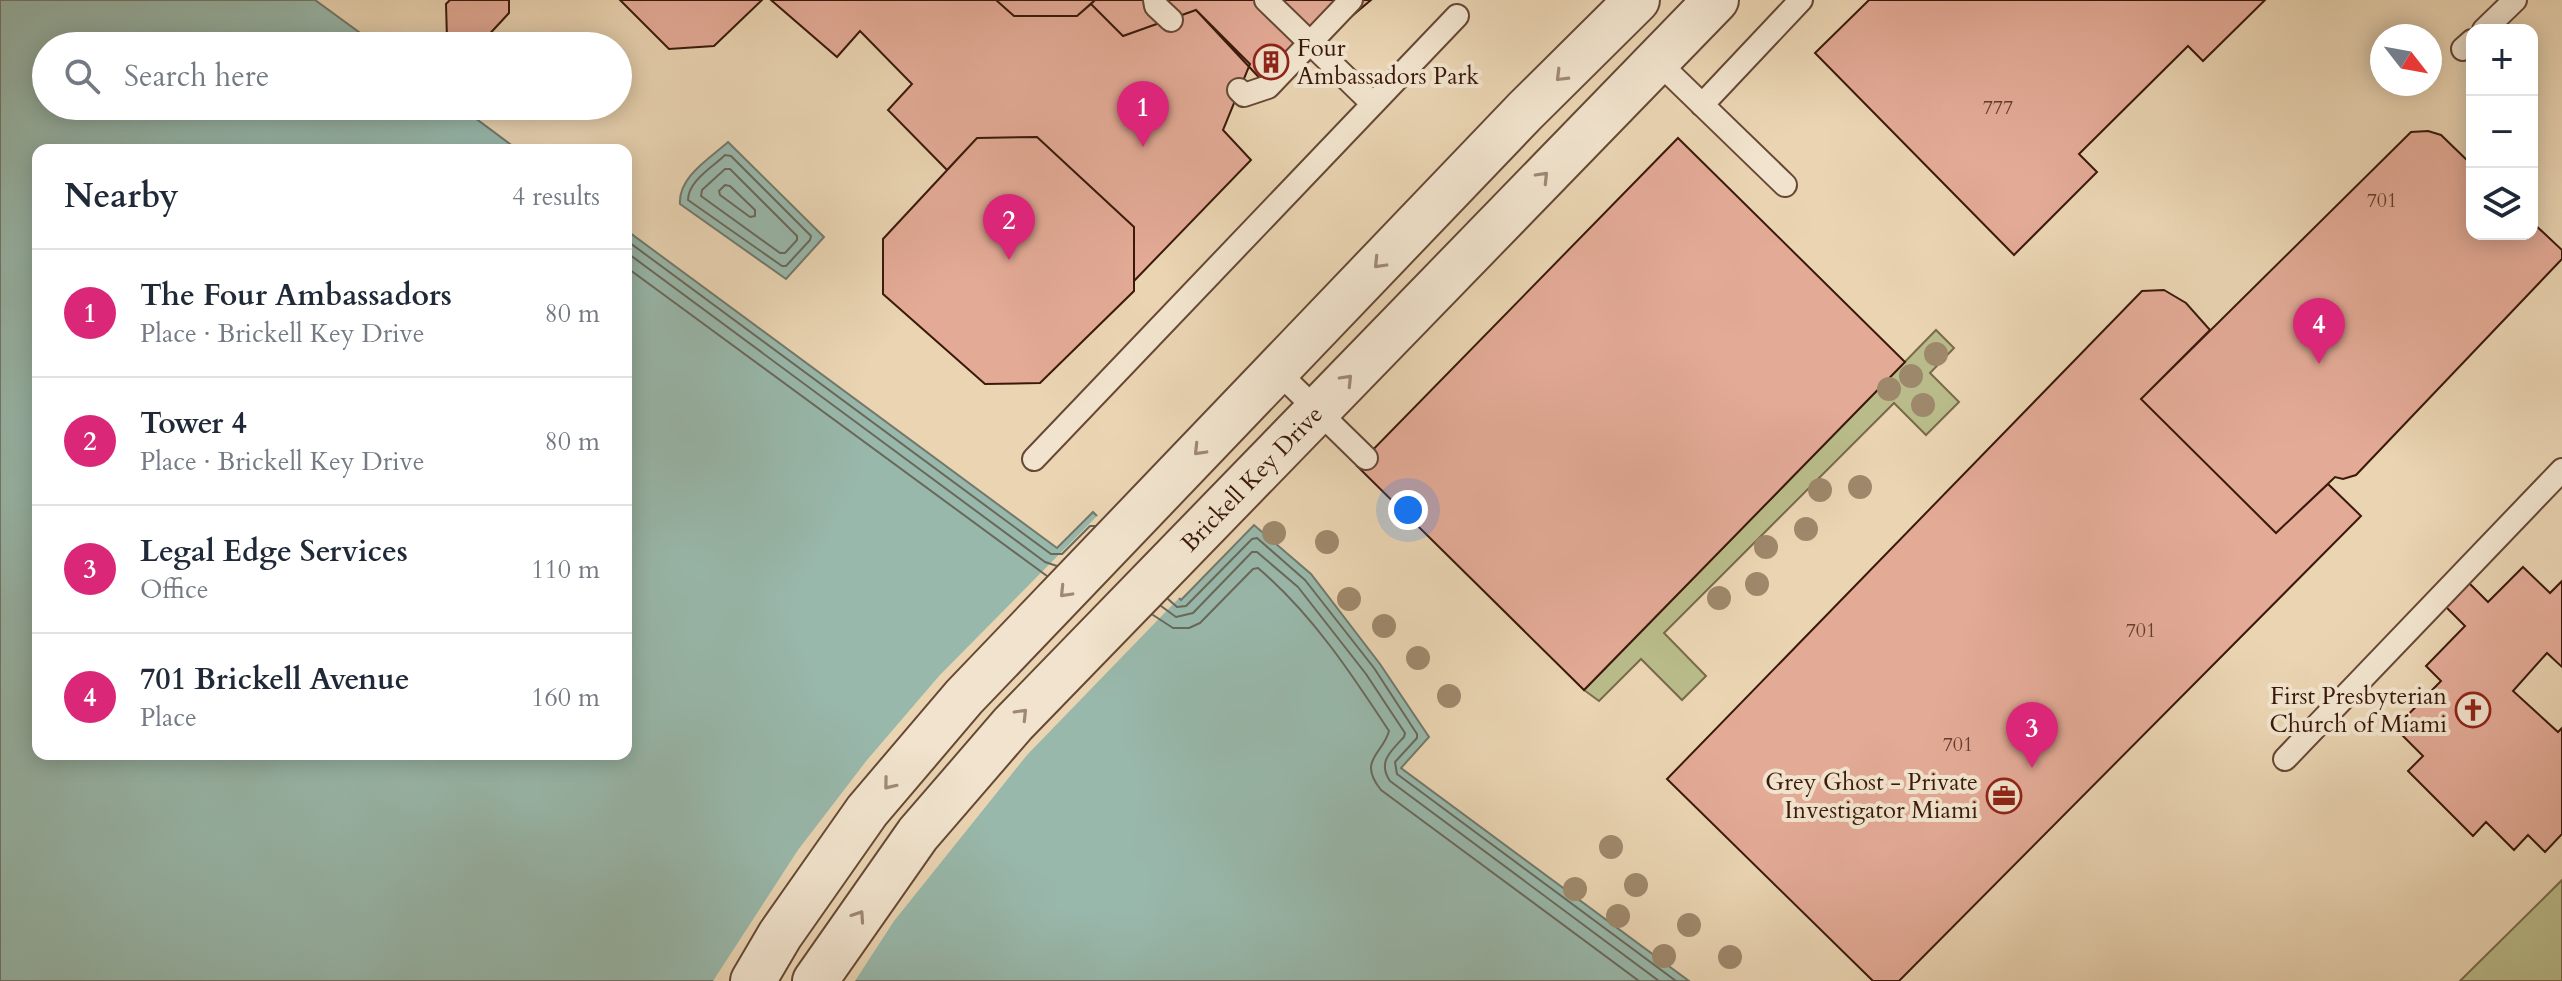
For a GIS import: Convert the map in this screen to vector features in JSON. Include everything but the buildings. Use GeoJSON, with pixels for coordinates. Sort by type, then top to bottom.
{"type":"FeatureCollection","features":[{"type":"Feature","properties":{"kind":"street","name":"Brickell Key Drive"},"geometry":{"type":"LineString","coordinates":[[815,981],[918,834],[1013,724],[1716,0]]}},
{"type":"Feature","properties":{"kind":"street"},"geometry":{"type":"LineString","coordinates":[[753,981],[821,875],[910,758],[964,697],[1514,122],[1616,7],[1657,61]]}},
{"type":"Feature","properties":{"kind":"lane"},"geometry":{"type":"LineString","coordinates":[[1155,0],[1156,6],[1171,20]]}},
{"type":"Feature","properties":{"kind":"lane"},"geometry":{"type":"LineString","coordinates":[[1266,0],[1373,104]]}},
{"type":"Feature","properties":{"kind":"lane"},"geometry":{"type":"LineString","coordinates":[[1239,90],[1244,95],[1268,87],[1351,0]]}},
{"type":"Feature","properties":{"kind":"lane"},"geometry":{"type":"LineString","coordinates":[[1702,105],[1801,0]]}},
{"type":"Feature","properties":{"kind":"lane"},"geometry":{"type":"LineString","coordinates":[[2490,24],[2515,0]]}},
{"type":"Feature","properties":{"kind":"lane"},"geometry":{"type":"LineString","coordinates":[[1034,459],[1457,16]]}},
{"type":"Feature","properties":{"kind":"lane"},"geometry":{"type":"LineString","coordinates":[[1657,61],[1785,185]]}},
{"type":"Feature","properties":{"kind":"lane"},"geometry":{"type":"LineString","coordinates":[[1276,370],[1366,458]]}},
{"type":"Feature","properties":{"kind":"lane"},"geometry":{"type":"LineString","coordinates":[[2285,759],[2562,470]]}},
{"type":"Feature","properties":{"kind":"green space"},"geometry":{"type":"Polygon","coordinates":[[[1936,330],[1954,348],[1930,373],[1959,402],[1926,435],[1894,403],[1664,633],[1706,676],[1682,700],[1641,659],[1599,701],[1584,690],[1936,330]]]}},
{"type":"Feature","properties":{"kind":"green space"},"geometry":{"type":"Polygon","coordinates":[[[2562,880],[2562,981],[2460,981],[2562,880]]]}},
{"type":"Feature","properties":{"kind":"water"},"geometry":{"type":"Polygon","coordinates":[[[0,0],[315,0],[359,32],[32,32],[32,120],[478,120],[510,144],[32,144],[32,760],[632,760],[632,234],[1057,548],[1093,512],[1181,600],[1254,525],[1311,574],[1380,664],[1429,737],[1401,768],[1689,981],[0,981],[0,0]]]}},
{"type":"Feature","properties":{"kind":"water"},"geometry":{"type":"Polygon","coordinates":[[[728,142],[824,237],[786,279],[680,204],[689,177],[728,142]]]}},
{"type":"Feature","properties":{"kind":"pier"},"geometry":{"type":"Polygon","coordinates":[[[1098,515],[1181,596],[1027,755],[894,921],[855,981],[713,981],[798,850],[867,760],[939,676],[1098,515]]]}},
{"type":"Feature","properties":{"kind":"place","name":"Four Ambassadors Park"},"geometry":{"type":"Point","coordinates":[1271,62]}},
{"type":"Feature","properties":{"kind":"place","name":"The Four Ambassadors"},"geometry":{"type":"Point","coordinates":[1143,147]}},
{"type":"Feature","properties":{"kind":"place","name":"Tower 4"},"geometry":{"type":"Point","coordinates":[1009,260]}},
{"type":"Feature","properties":{"kind":"place","name":"701 Brickell Avenue"},"geometry":{"type":"Point","coordinates":[2319,364]}},
{"type":"Feature","properties":{"kind":"place","name":"First Presbyterian Church of Miami"},"geometry":{"type":"Point","coordinates":[2473,710]}},
{"type":"Feature","properties":{"kind":"place","name":"Legal Edge Services"},"geometry":{"type":"Point","coordinates":[2032,768]}},
{"type":"Feature","properties":{"kind":"place","name":"Grey Ghost - Private Investigator Miami"},"geometry":{"type":"Point","coordinates":[2004,796]}}]}
